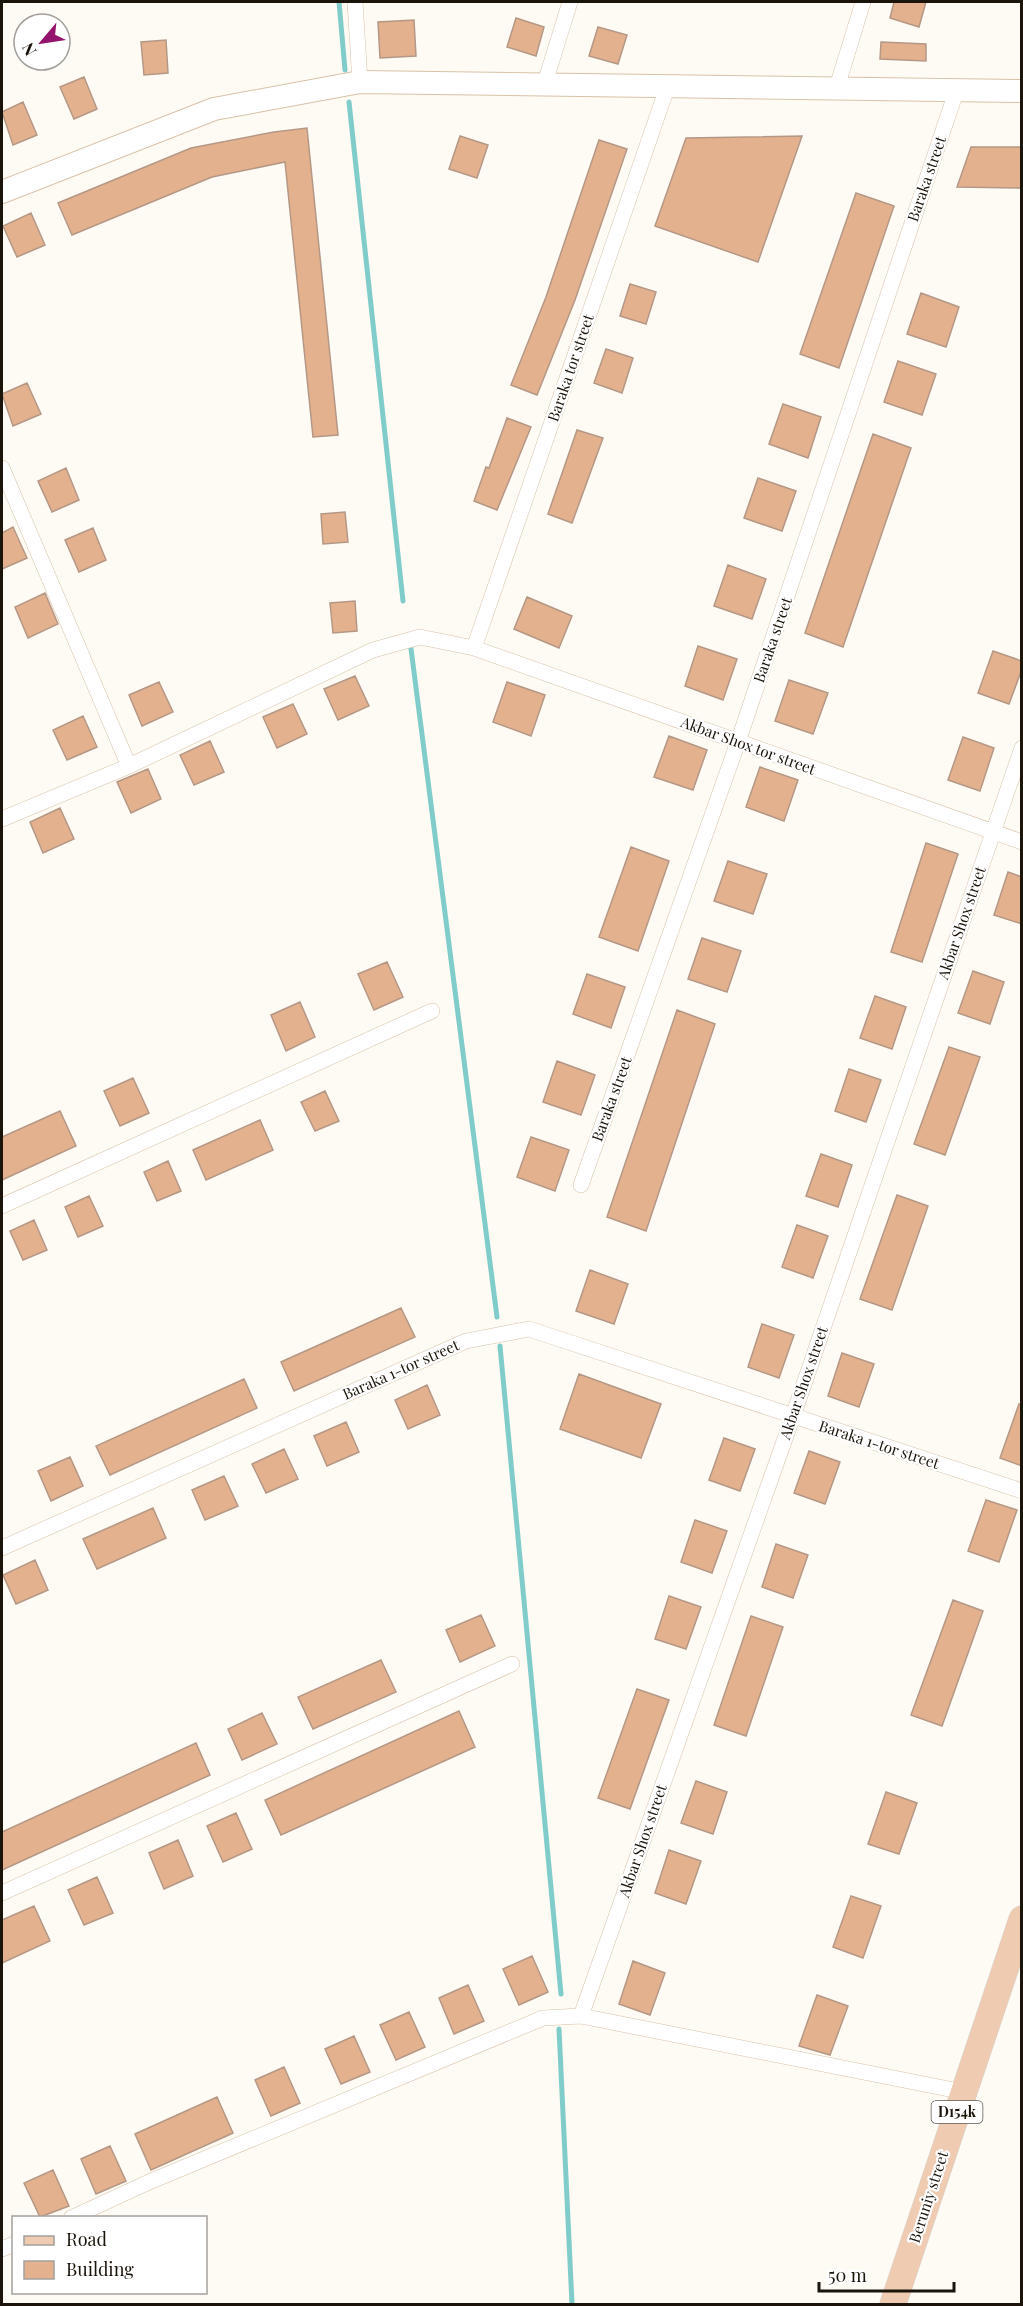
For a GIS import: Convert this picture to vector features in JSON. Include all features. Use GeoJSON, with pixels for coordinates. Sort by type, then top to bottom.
{"type":"FeatureCollection","features":[{"type":"Feature","properties":{"kind":"main road","name":"Beruniy street"},"geometry":{"type":"LineString","coordinates":[[893,2304],[1022,1918]]}},
{"type":"Feature","properties":{"kind":"street"},"geometry":{"type":"LineString","coordinates":[[356,2],[360,82]]}},
{"type":"Feature","properties":{"kind":"street"},"geometry":{"type":"LineString","coordinates":[[544,86],[570,2]]}},
{"type":"Feature","properties":{"kind":"street"},"geometry":{"type":"LineString","coordinates":[[837,87],[863,2]]}},
{"type":"Feature","properties":{"kind":"street"},"geometry":{"type":"LineString","coordinates":[[2,192],[214,109],[360,82],[667,88],[837,87],[956,92],[1022,91]]}},
{"type":"Feature","properties":{"kind":"street","name":"Baraka tor street"},"geometry":{"type":"LineString","coordinates":[[474,648],[667,88]]}},
{"type":"Feature","properties":{"kind":"street","name":"Baraka street"},"geometry":{"type":"LineString","coordinates":[[581,1185],[738,742],[956,92]]}},
{"type":"Feature","properties":{"kind":"street"},"geometry":{"type":"LineString","coordinates":[[2,468],[129,765]]}},
{"type":"Feature","properties":{"kind":"street","name":"Akbar Shox tor street"},"geometry":{"type":"LineString","coordinates":[[2,819],[129,765],[373,650],[420,636],[474,648],[1022,842]]}},
{"type":"Feature","properties":{"kind":"street","name":"Akbar Shox street"},"geometry":{"type":"LineString","coordinates":[[581,2016],[793,1416],[1022,748]]}},
{"type":"Feature","properties":{"kind":"street"},"geometry":{"type":"LineString","coordinates":[[2,1206],[432,1011]]}},
{"type":"Feature","properties":{"kind":"street","name":"Baraka 1-tor street"},"geometry":{"type":"LineString","coordinates":[[2,1548],[466,1341],[529,1329],[1022,1491]]}},
{"type":"Feature","properties":{"kind":"street"},"geometry":{"type":"LineString","coordinates":[[2,1893],[512,1664]]}},
{"type":"Feature","properties":{"kind":"street"},"geometry":{"type":"LineString","coordinates":[[73,2216],[149,2182],[543,2018],[581,2016],[964,2092]]}},
{"type":"Feature","properties":{"kind":"building"},"geometry":{"type":"Polygon","coordinates":[[[894,2],[926,2],[919,27],[890,18],[894,2]]]}},
{"type":"Feature","properties":{"kind":"building"},"geometry":{"type":"Polygon","coordinates":[[[516,18],[544,27],[536,56],[507,47],[516,18]]]}},
{"type":"Feature","properties":{"kind":"building"},"geometry":{"type":"Polygon","coordinates":[[[414,20],[416,56],[380,58],[378,22],[414,20]]]}},
{"type":"Feature","properties":{"kind":"building"},"geometry":{"type":"Polygon","coordinates":[[[598,27],[627,35],[618,64],[589,56],[598,27]]]}},
{"type":"Feature","properties":{"kind":"building"},"geometry":{"type":"Polygon","coordinates":[[[166,40],[168,73],[144,75],[141,42],[166,40]]]}},
{"type":"Feature","properties":{"kind":"building"},"geometry":{"type":"Polygon","coordinates":[[[881,42],[926,44],[926,61],[880,59],[881,42]]]}},
{"type":"Feature","properties":{"kind":"building"},"geometry":{"type":"Polygon","coordinates":[[[84,77],[97,109],[74,119],[60,87],[84,77]]]}},
{"type":"Feature","properties":{"kind":"building"},"geometry":{"type":"Polygon","coordinates":[[[23,102],[37,135],[13,145],[2,112],[23,102]]]}},
{"type":"Feature","properties":{"kind":"building"},"geometry":{"type":"Polygon","coordinates":[[[307,128],[338,435],[313,437],[285,162],[212,177],[72,235],[58,203],[191,148],[307,128]]]}},
{"type":"Feature","properties":{"kind":"building"},"geometry":{"type":"Polygon","coordinates":[[[460,136],[488,145],[477,178],[449,169],[460,136]]]}},
{"type":"Feature","properties":{"kind":"building"},"geometry":{"type":"Polygon","coordinates":[[[802,136],[758,262],[655,226],[686,138],[802,136]]]}},
{"type":"Feature","properties":{"kind":"building"},"geometry":{"type":"Polygon","coordinates":[[[599,140],[627,149],[575,300],[537,395],[511,385],[546,297],[599,140]]]}},
{"type":"Feature","properties":{"kind":"building"},"geometry":{"type":"Polygon","coordinates":[[[971,147],[1022,147],[1022,188],[957,187],[971,147]]]}},
{"type":"Feature","properties":{"kind":"building"},"geometry":{"type":"Polygon","coordinates":[[[856,193],[894,206],[839,368],[800,354],[856,193]]]}},
{"type":"Feature","properties":{"kind":"building"},"geometry":{"type":"Polygon","coordinates":[[[31,213],[45,245],[17,257],[3,226],[31,213]]]}},
{"type":"Feature","properties":{"kind":"building"},"geometry":{"type":"Polygon","coordinates":[[[630,284],[656,292],[646,324],[620,316],[630,284]]]}},
{"type":"Feature","properties":{"kind":"building"},"geometry":{"type":"Polygon","coordinates":[[[921,293],[959,307],[946,347],[907,334],[921,293]]]}},
{"type":"Feature","properties":{"kind":"building"},"geometry":{"type":"Polygon","coordinates":[[[606,349],[633,358],[622,393],[594,383],[606,349]]]}},
{"type":"Feature","properties":{"kind":"building"},"geometry":{"type":"Polygon","coordinates":[[[898,361],[936,374],[922,415],[884,402],[898,361]]]}},
{"type":"Feature","properties":{"kind":"building"},"geometry":{"type":"Polygon","coordinates":[[[27,383],[41,414],[13,426],[2,394],[27,383]]]}},
{"type":"Feature","properties":{"kind":"building"},"geometry":{"type":"Polygon","coordinates":[[[783,404],[821,417],[808,458],[769,444],[783,404]]]}},
{"type":"Feature","properties":{"kind":"building"},"geometry":{"type":"Polygon","coordinates":[[[507,418],[531,427],[497,510],[474,501],[507,418]]]}},
{"type":"Feature","properties":{"kind":"building"},"geometry":{"type":"Polygon","coordinates":[[[577,430],[603,438],[572,523],[548,514],[577,430]]]}},
{"type":"Feature","properties":{"kind":"building"},"geometry":{"type":"Polygon","coordinates":[[[873,434],[911,448],[843,647],[805,633],[873,434]]]}},
{"type":"Feature","properties":{"kind":"building"},"geometry":{"type":"Polygon","coordinates":[[[66,468],[79,500],[52,512],[38,481],[66,468]]]}},
{"type":"Feature","properties":{"kind":"building"},"geometry":{"type":"Polygon","coordinates":[[[758,478],[796,491],[782,531],[744,518],[758,478]]]}},
{"type":"Feature","properties":{"kind":"building"},"geometry":{"type":"Polygon","coordinates":[[[345,512],[348,542],[323,544],[321,514],[345,512]]]}},
{"type":"Feature","properties":{"kind":"building"},"geometry":{"type":"Polygon","coordinates":[[[13,527],[27,558],[2,569],[2,533],[13,527]]]}},
{"type":"Feature","properties":{"kind":"building"},"geometry":{"type":"Polygon","coordinates":[[[93,528],[106,560],[79,572],[65,540],[93,528]]]}},
{"type":"Feature","properties":{"kind":"building"},"geometry":{"type":"Polygon","coordinates":[[[728,565],[766,579],[752,619],[714,606],[728,565]]]}},
{"type":"Feature","properties":{"kind":"building"},"geometry":{"type":"Polygon","coordinates":[[[45,593],[58,624],[28,638],[15,607],[45,593]]]}},
{"type":"Feature","properties":{"kind":"building"},"geometry":{"type":"Polygon","coordinates":[[[527,597],[572,616],[559,648],[514,629],[527,597]]]}},
{"type":"Feature","properties":{"kind":"building"},"geometry":{"type":"Polygon","coordinates":[[[355,601],[357,631],[333,633],[330,603],[355,601]]]}},
{"type":"Feature","properties":{"kind":"building"},"geometry":{"type":"Polygon","coordinates":[[[698,646],[737,659],[723,700],[685,686],[698,646]]]}},
{"type":"Feature","properties":{"kind":"building"},"geometry":{"type":"Polygon","coordinates":[[[993,651],[1022,661],[1022,669],[1009,704],[978,693],[993,651]]]}},
{"type":"Feature","properties":{"kind":"building"},"geometry":{"type":"Polygon","coordinates":[[[355,676],[369,706],[338,720],[324,689],[355,676]]]}},
{"type":"Feature","properties":{"kind":"building"},"geometry":{"type":"Polygon","coordinates":[[[789,680],[828,693],[813,734],[775,721],[789,680]]]}},
{"type":"Feature","properties":{"kind":"building"},"geometry":{"type":"Polygon","coordinates":[[[159,682],[173,712],[142,726],[129,695],[159,682]]]}},
{"type":"Feature","properties":{"kind":"building"},"geometry":{"type":"Polygon","coordinates":[[[507,682],[545,695],[531,736],[493,722],[507,682]]]}},
{"type":"Feature","properties":{"kind":"building"},"geometry":{"type":"Polygon","coordinates":[[[293,704],[307,734],[277,748],[263,717],[293,704]]]}},
{"type":"Feature","properties":{"kind":"building"},"geometry":{"type":"Polygon","coordinates":[[[83,716],[97,747],[67,760],[53,730],[83,716]]]}},
{"type":"Feature","properties":{"kind":"building"},"geometry":{"type":"Polygon","coordinates":[[[669,736],[707,750],[693,790],[654,777],[669,736]]]}},
{"type":"Feature","properties":{"kind":"building"},"geometry":{"type":"Polygon","coordinates":[[[963,737],[994,748],[980,791],[948,780],[963,737]]]}},
{"type":"Feature","properties":{"kind":"building"},"geometry":{"type":"Polygon","coordinates":[[[210,741],[224,772],[194,785],[180,755],[210,741]]]}},
{"type":"Feature","properties":{"kind":"building"},"geometry":{"type":"Polygon","coordinates":[[[760,767],[798,780],[784,821],[746,807],[760,767]]]}},
{"type":"Feature","properties":{"kind":"building"},"geometry":{"type":"Polygon","coordinates":[[[148,769],[161,799],[131,813],[117,782],[148,769]]]}},
{"type":"Feature","properties":{"kind":"building"},"geometry":{"type":"Polygon","coordinates":[[[60,808],[74,839],[43,853],[30,822],[60,808]]]}},
{"type":"Feature","properties":{"kind":"building"},"geometry":{"type":"Polygon","coordinates":[[[926,843],[958,854],[922,962],[891,952],[926,843]]]}},
{"type":"Feature","properties":{"kind":"building"},"geometry":{"type":"Polygon","coordinates":[[[631,847],[669,861],[638,951],[599,937],[631,847]]]}},
{"type":"Feature","properties":{"kind":"building"},"geometry":{"type":"Polygon","coordinates":[[[728,861],[767,874],[753,914],[714,901],[728,861]]]}},
{"type":"Feature","properties":{"kind":"building"},"geometry":{"type":"Polygon","coordinates":[[[1008,872],[1022,877],[1022,924],[994,915],[1008,872]]]}},
{"type":"Feature","properties":{"kind":"building"},"geometry":{"type":"Polygon","coordinates":[[[702,938],[741,951],[727,992],[688,979],[702,938]]]}},
{"type":"Feature","properties":{"kind":"building"},"geometry":{"type":"Polygon","coordinates":[[[387,962],[403,997],[374,1010],[358,974],[387,962]]]}},
{"type":"Feature","properties":{"kind":"building"},"geometry":{"type":"Polygon","coordinates":[[[973,971],[1004,982],[990,1024],[958,1013],[973,971]]]}},
{"type":"Feature","properties":{"kind":"building"},"geometry":{"type":"Polygon","coordinates":[[[587,974],[625,987],[611,1028],[573,1014],[587,974]]]}},
{"type":"Feature","properties":{"kind":"building"},"geometry":{"type":"Polygon","coordinates":[[[875,996],[906,1007],[892,1049],[860,1038],[875,996]]]}},
{"type":"Feature","properties":{"kind":"building"},"geometry":{"type":"Polygon","coordinates":[[[300,1002],[315,1037],[286,1051],[271,1015],[300,1002]]]}},
{"type":"Feature","properties":{"kind":"building"},"geometry":{"type":"Polygon","coordinates":[[[677,1010],[715,1024],[646,1231],[607,1217],[677,1010]]]}},
{"type":"Feature","properties":{"kind":"building"},"geometry":{"type":"Polygon","coordinates":[[[949,1047],[980,1057],[945,1155],[914,1144],[949,1047]]]}},
{"type":"Feature","properties":{"kind":"building"},"geometry":{"type":"Polygon","coordinates":[[[557,1061],[595,1075],[581,1115],[543,1102],[557,1061]]]}},
{"type":"Feature","properties":{"kind":"building"},"geometry":{"type":"Polygon","coordinates":[[[849,1069],[881,1080],[866,1122],[835,1111],[849,1069]]]}},
{"type":"Feature","properties":{"kind":"building"},"geometry":{"type":"Polygon","coordinates":[[[133,1078],[149,1113],[120,1126],[104,1091],[133,1078]]]}},
{"type":"Feature","properties":{"kind":"building"},"geometry":{"type":"Polygon","coordinates":[[[325,1091],[339,1121],[315,1131],[301,1102],[325,1091]]]}},
{"type":"Feature","properties":{"kind":"building"},"geometry":{"type":"Polygon","coordinates":[[[60,1111],[76,1146],[2,1180],[2,1137],[60,1111]]]}},
{"type":"Feature","properties":{"kind":"building"},"geometry":{"type":"Polygon","coordinates":[[[260,1120],[273,1150],[206,1180],[193,1150],[260,1120]]]}},
{"type":"Feature","properties":{"kind":"building"},"geometry":{"type":"Polygon","coordinates":[[[531,1137],[569,1150],[555,1191],[517,1177],[531,1137]]]}},
{"type":"Feature","properties":{"kind":"building"},"geometry":{"type":"Polygon","coordinates":[[[821,1154],[852,1165],[838,1207],[806,1196],[821,1154]]]}},
{"type":"Feature","properties":{"kind":"building"},"geometry":{"type":"Polygon","coordinates":[[[168,1161],[181,1191],[157,1201],[144,1172],[168,1161]]]}},
{"type":"Feature","properties":{"kind":"building"},"geometry":{"type":"Polygon","coordinates":[[[897,1195],[928,1206],[892,1310],[860,1299],[897,1195]]]}},
{"type":"Feature","properties":{"kind":"building"},"geometry":{"type":"Polygon","coordinates":[[[89,1196],[103,1226],[78,1237],[65,1207],[89,1196]]]}},
{"type":"Feature","properties":{"kind":"building"},"geometry":{"type":"Polygon","coordinates":[[[34,1220],[47,1250],[23,1260],[10,1231],[34,1220]]]}},
{"type":"Feature","properties":{"kind":"building"},"geometry":{"type":"Polygon","coordinates":[[[797,1225],[828,1236],[813,1278],[782,1267],[797,1225]]]}},
{"type":"Feature","properties":{"kind":"building"},"geometry":{"type":"Polygon","coordinates":[[[590,1270],[628,1284],[614,1324],[576,1311],[590,1270]]]}},
{"type":"Feature","properties":{"kind":"building"},"geometry":{"type":"Polygon","coordinates":[[[401,1308],[415,1337],[294,1391],[281,1362],[401,1308]]]}},
{"type":"Feature","properties":{"kind":"building"},"geometry":{"type":"Polygon","coordinates":[[[762,1324],[794,1335],[779,1378],[748,1367],[762,1324]]]}},
{"type":"Feature","properties":{"kind":"building"},"geometry":{"type":"Polygon","coordinates":[[[842,1353],[874,1364],[859,1407],[828,1396],[842,1353]]]}},
{"type":"Feature","properties":{"kind":"building"},"geometry":{"type":"Polygon","coordinates":[[[579,1374],[661,1404],[641,1458],[560,1429],[579,1374]]]}},
{"type":"Feature","properties":{"kind":"building"},"geometry":{"type":"Polygon","coordinates":[[[244,1379],[257,1408],[110,1475],[96,1446],[244,1379]]]}},
{"type":"Feature","properties":{"kind":"building"},"geometry":{"type":"Polygon","coordinates":[[[427,1385],[440,1415],[408,1429],[395,1400],[427,1385]]]}},
{"type":"Feature","properties":{"kind":"building"},"geometry":{"type":"Polygon","coordinates":[[[1019,1404],[1022,1404],[1022,1466],[1000,1458],[1019,1404]]]}},
{"type":"Feature","properties":{"kind":"building"},"geometry":{"type":"Polygon","coordinates":[[[346,1422],[359,1452],[327,1466],[314,1436],[346,1422]]]}},
{"type":"Feature","properties":{"kind":"building"},"geometry":{"type":"Polygon","coordinates":[[[724,1438],[755,1449],[740,1491],[709,1480],[724,1438]]]}},
{"type":"Feature","properties":{"kind":"building"},"geometry":{"type":"Polygon","coordinates":[[[284,1449],[298,1479],[266,1493],[252,1464],[284,1449]]]}},
{"type":"Feature","properties":{"kind":"building"},"geometry":{"type":"Polygon","coordinates":[[[809,1451],[840,1462],[825,1504],[794,1493],[809,1451]]]}},
{"type":"Feature","properties":{"kind":"building"},"geometry":{"type":"Polygon","coordinates":[[[70,1457],[83,1486],[51,1501],[38,1471],[70,1457]]]}},
{"type":"Feature","properties":{"kind":"building"},"geometry":{"type":"Polygon","coordinates":[[[224,1476],[238,1506],[205,1520],[192,1490],[224,1476]]]}},
{"type":"Feature","properties":{"kind":"building"},"geometry":{"type":"Polygon","coordinates":[[[986,1500],[1017,1510],[999,1562],[968,1551],[986,1500]]]}},
{"type":"Feature","properties":{"kind":"building"},"geometry":{"type":"Polygon","coordinates":[[[153,1508],[166,1538],[97,1569],[83,1539],[153,1508]]]}},
{"type":"Feature","properties":{"kind":"building"},"geometry":{"type":"Polygon","coordinates":[[[695,1520],[727,1531],[712,1573],[681,1562],[695,1520]]]}},
{"type":"Feature","properties":{"kind":"building"},"geometry":{"type":"Polygon","coordinates":[[[776,1544],[808,1555],[793,1598],[762,1587],[776,1544]]]}},
{"type":"Feature","properties":{"kind":"building"},"geometry":{"type":"Polygon","coordinates":[[[35,1560],[48,1590],[16,1604],[3,1575],[35,1560]]]}},
{"type":"Feature","properties":{"kind":"building"},"geometry":{"type":"Polygon","coordinates":[[[669,1596],[701,1607],[686,1649],[655,1639],[669,1596]]]}},
{"type":"Feature","properties":{"kind":"building"},"geometry":{"type":"Polygon","coordinates":[[[953,1600],[983,1611],[942,1726],[911,1715],[953,1600]]]}},
{"type":"Feature","properties":{"kind":"building"},"geometry":{"type":"Polygon","coordinates":[[[481,1615],[495,1646],[460,1662],[446,1630],[481,1615]]]}},
{"type":"Feature","properties":{"kind":"building"},"geometry":{"type":"Polygon","coordinates":[[[751,1616],[783,1627],[746,1736],[714,1725],[751,1616]]]}},
{"type":"Feature","properties":{"kind":"building"},"geometry":{"type":"Polygon","coordinates":[[[381,1660],[396,1692],[313,1729],[298,1697],[381,1660]]]}},
{"type":"Feature","properties":{"kind":"building"},"geometry":{"type":"Polygon","coordinates":[[[637,1689],[669,1700],[630,1809],[598,1798],[637,1689]]]}},
{"type":"Feature","properties":{"kind":"building"},"geometry":{"type":"Polygon","coordinates":[[[459,1711],[475,1747],[281,1835],[265,1800],[459,1711]]]}},
{"type":"Feature","properties":{"kind":"building"},"geometry":{"type":"Polygon","coordinates":[[[262,1713],[277,1744],[242,1760],[228,1729],[262,1713]]]}},
{"type":"Feature","properties":{"kind":"building"},"geometry":{"type":"Polygon","coordinates":[[[196,1743],[210,1775],[2,1870],[2,1832],[196,1743]]]}},
{"type":"Feature","properties":{"kind":"building"},"geometry":{"type":"Polygon","coordinates":[[[696,1781],[727,1792],[713,1834],[681,1823],[696,1781]]]}},
{"type":"Feature","properties":{"kind":"building"},"geometry":{"type":"Polygon","coordinates":[[[886,1792],[917,1803],[899,1854],[868,1844],[886,1792]]]}},
{"type":"Feature","properties":{"kind":"building"},"geometry":{"type":"Polygon","coordinates":[[[236,1813],[252,1849],[223,1862],[207,1826],[236,1813]]]}},
{"type":"Feature","properties":{"kind":"building"},"geometry":{"type":"Polygon","coordinates":[[[178,1840],[193,1876],[164,1889],[149,1853],[178,1840]]]}},
{"type":"Feature","properties":{"kind":"building"},"geometry":{"type":"Polygon","coordinates":[[[669,1850],[701,1861],[686,1904],[655,1893],[669,1850]]]}},
{"type":"Feature","properties":{"kind":"building"},"geometry":{"type":"Polygon","coordinates":[[[97,1877],[113,1913],[84,1925],[68,1890],[97,1877]]]}},
{"type":"Feature","properties":{"kind":"building"},"geometry":{"type":"Polygon","coordinates":[[[851,1896],[881,1906],[863,1958],[833,1947],[851,1896]]]}},
{"type":"Feature","properties":{"kind":"building"},"geometry":{"type":"Polygon","coordinates":[[[34,1906],[50,1941],[2,1963],[2,1920],[34,1906]]]}},
{"type":"Feature","properties":{"kind":"building"},"geometry":{"type":"Polygon","coordinates":[[[532,1956],[548,1992],[519,2005],[503,1969],[532,1956]]]}},
{"type":"Feature","properties":{"kind":"building"},"geometry":{"type":"Polygon","coordinates":[[[633,1961],[665,1973],[650,2015],[619,2004],[633,1961]]]}},
{"type":"Feature","properties":{"kind":"building"},"geometry":{"type":"Polygon","coordinates":[[[468,1985],[484,2021],[454,2034],[439,1998],[468,1985]]]}},
{"type":"Feature","properties":{"kind":"building"},"geometry":{"type":"Polygon","coordinates":[[[817,1995],[848,2006],[830,2055],[799,2046],[817,1995]]]}},
{"type":"Feature","properties":{"kind":"building"},"geometry":{"type":"Polygon","coordinates":[[[409,2012],[425,2047],[396,2060],[380,2025],[409,2012]]]}},
{"type":"Feature","properties":{"kind":"building"},"geometry":{"type":"Polygon","coordinates":[[[354,2036],[370,2072],[341,2084],[325,2049],[354,2036]]]}},
{"type":"Feature","properties":{"kind":"building"},"geometry":{"type":"Polygon","coordinates":[[[284,2067],[300,2103],[271,2116],[255,2080],[284,2067]]]}},
{"type":"Feature","properties":{"kind":"building"},"geometry":{"type":"Polygon","coordinates":[[[217,2097],[233,2133],[151,2170],[135,2134],[217,2097]]]}},
{"type":"Feature","properties":{"kind":"building"},"geometry":{"type":"Polygon","coordinates":[[[110,2146],[126,2181],[96,2194],[81,2159],[110,2146]]]}},
{"type":"Feature","properties":{"kind":"building"},"geometry":{"type":"Polygon","coordinates":[[[53,2170],[69,2206],[40,2216],[24,2183],[53,2170]]]}},
{"type":"Feature","properties":{"kind":"waterway"},"geometry":{"type":"LineString","coordinates":[[339,2],[345,70]]}},
{"type":"Feature","properties":{"kind":"waterway"},"geometry":{"type":"LineString","coordinates":[[349,102],[403,601]]}},
{"type":"Feature","properties":{"kind":"waterway"},"geometry":{"type":"LineString","coordinates":[[410,641],[497,1317]]}},
{"type":"Feature","properties":{"kind":"waterway"},"geometry":{"type":"LineString","coordinates":[[500,1346],[561,1994]]}},
{"type":"Feature","properties":{"kind":"waterway"},"geometry":{"type":"LineString","coordinates":[[559,2029],[572,2304]]}}]}
